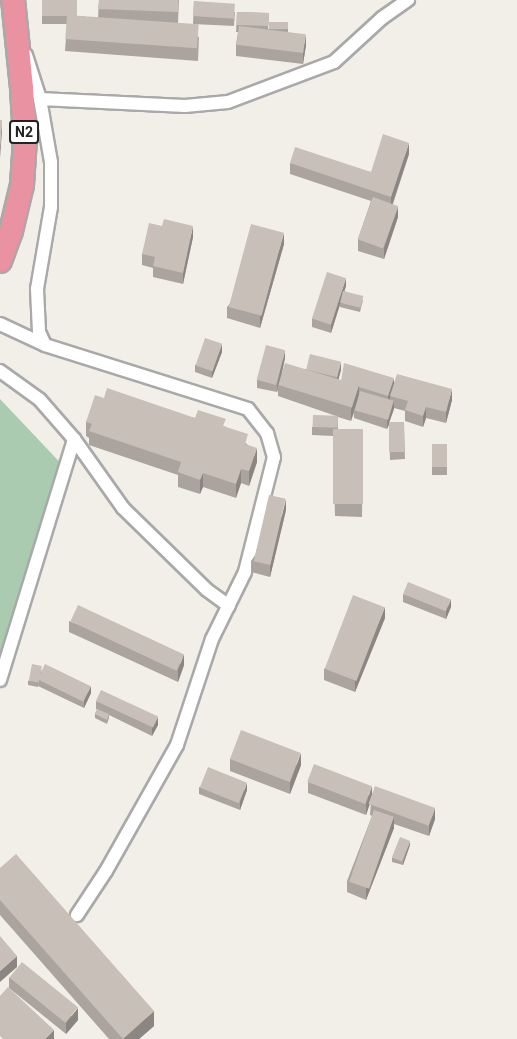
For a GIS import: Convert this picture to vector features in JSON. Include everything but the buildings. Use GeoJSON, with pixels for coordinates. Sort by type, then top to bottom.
{"type":"FeatureCollection","features":[{"type":"Feature","properties":{"kind":"highway","name":"N2"},"geometry":{"type":"LineString","coordinates":[[0,261],[11,231],[22,185],[25,139],[13,0]]}},
{"type":"Feature","properties":{"kind":"street"},"geometry":{"type":"LineString","coordinates":[[40,99],[185,106],[228,102],[334,62],[382,18],[408,0]]}},
{"type":"Feature","properties":{"kind":"street"},"geometry":{"type":"LineString","coordinates":[[15,25],[40,99],[51,162],[51,207],[37,289],[39,332],[45,345]]}},
{"type":"Feature","properties":{"kind":"street"},"geometry":{"type":"LineString","coordinates":[[0,324],[45,345],[248,410],[267,433],[274,457],[245,572],[212,639],[177,746],[106,871],[77,915]]}},
{"type":"Feature","properties":{"kind":"street"},"geometry":{"type":"LineString","coordinates":[[0,371],[40,400],[74,439],[123,508],[207,590],[229,606]]}},
{"type":"Feature","properties":{"kind":"street"},"geometry":{"type":"LineString","coordinates":[[0,680],[74,439]]}},
{"type":"Feature","properties":{"kind":"green space"},"geometry":{"type":"Polygon","coordinates":[[[0,399],[69,472],[0,664],[0,399]]]}}]}
